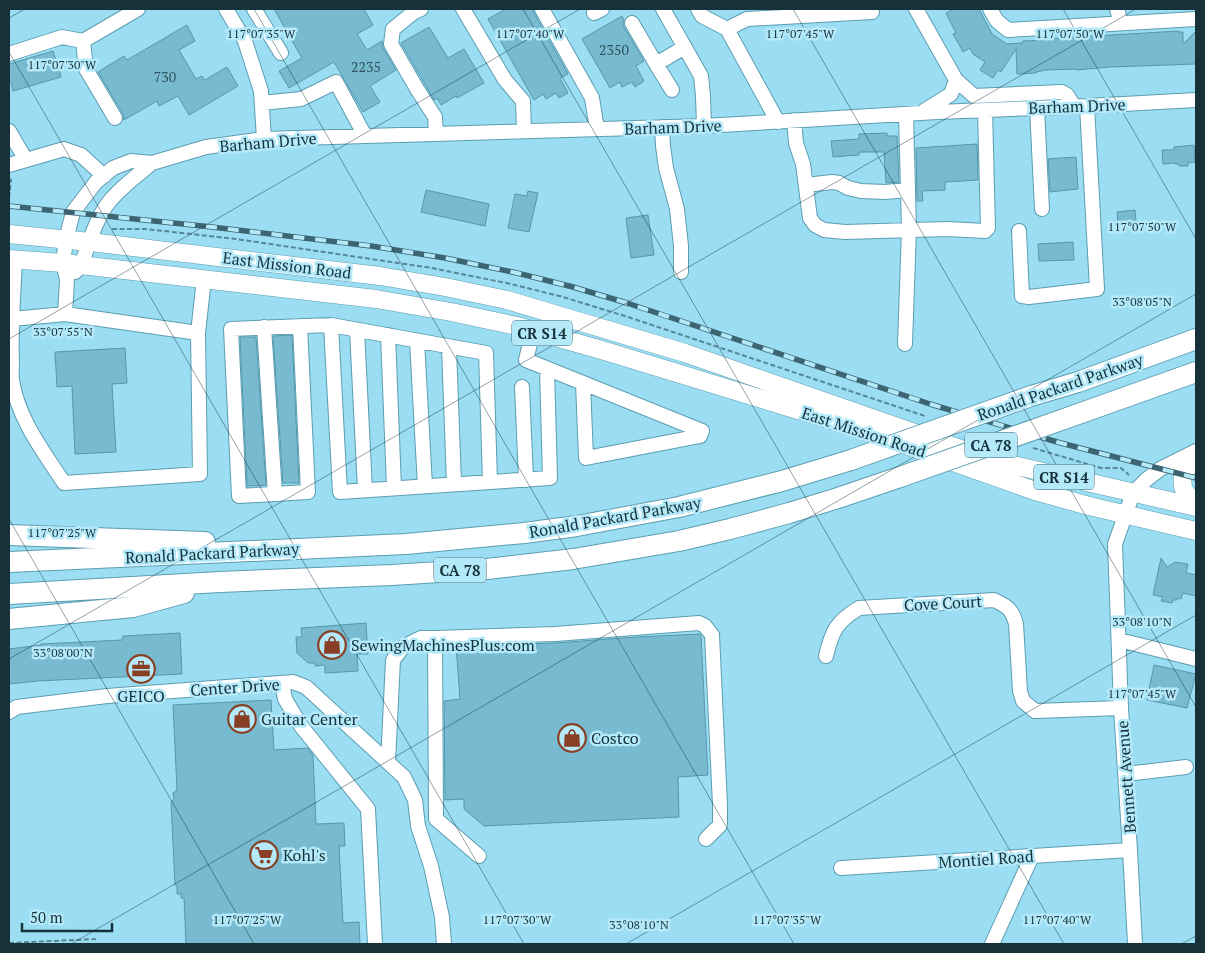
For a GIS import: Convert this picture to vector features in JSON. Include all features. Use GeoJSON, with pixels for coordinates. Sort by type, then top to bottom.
{"type":"FeatureCollection","features":[{"type":"Feature","properties":{"kind":"highway"},"geometry":{"type":"LineString","coordinates":[[1078,382],[1196,326]]}},
{"type":"Feature","properties":{"kind":"highway","name":"Ronald Packard Parkway"},"geometry":{"type":"LineString","coordinates":[[9,562],[406,544],[577,526],[679,507],[782,482],[851,460],[1031,396],[1078,382],[1196,339]]}},
{"type":"Feature","properties":{"kind":"highway","name":"Ronald Packard Parkway"},"geometry":{"type":"LineString","coordinates":[[9,594],[487,569],[599,555],[679,541],[738,527],[838,498],[1196,372]]}},
{"type":"Feature","properties":{"kind":"highway"},"geometry":{"type":"LineString","coordinates":[[9,535],[202,542],[281,550]]}},
{"type":"Feature","properties":{"kind":"highway"},"geometry":{"type":"LineString","coordinates":[[9,619],[133,607],[220,582]]}},
{"type":"Feature","properties":{"kind":"main road","name":"East Mission Road"},"geometry":{"type":"LineString","coordinates":[[9,234],[380,276],[508,300],[685,353],[995,461],[1196,507]]}},
{"type":"Feature","properties":{"kind":"main road","name":"East Mission Road"},"geometry":{"type":"LineString","coordinates":[[12,259],[65,271],[81,266],[204,279],[376,299],[451,312],[533,331],[606,351],[860,429],[1035,491],[1125,515],[1196,531]]}},
{"type":"Feature","properties":{"kind":"main road"},"geometry":{"type":"LineString","coordinates":[[533,331],[539,323],[561,315]]}},
{"type":"Feature","properties":{"kind":"main road"},"geometry":{"type":"LineString","coordinates":[[1196,461],[1184,470],[1181,481],[1183,489],[1196,503]]}},
{"type":"Feature","properties":{"kind":"street"},"geometry":{"type":"LineString","coordinates":[[9,54],[62,37],[83,41],[138,9]]}},
{"type":"Feature","properties":{"kind":"street"},"geometry":{"type":"LineString","coordinates":[[226,9],[245,41],[262,91],[264,139]]}},
{"type":"Feature","properties":{"kind":"street"},"geometry":{"type":"LineString","coordinates":[[254,9],[281,54]]}},
{"type":"Feature","properties":{"kind":"street"},"geometry":{"type":"LineString","coordinates":[[421,9],[414,12],[393,29],[390,44],[435,117],[436,134]]}},
{"type":"Feature","properties":{"kind":"street"},"geometry":{"type":"LineString","coordinates":[[463,9],[505,80],[523,101],[524,131]]}},
{"type":"Feature","properties":{"kind":"street"},"geometry":{"type":"LineString","coordinates":[[542,9],[592,98],[597,129]]}},
{"type":"Feature","properties":{"kind":"street"},"geometry":{"type":"LineString","coordinates":[[663,9],[701,76],[704,126]]}},
{"type":"Feature","properties":{"kind":"street"},"geometry":{"type":"LineString","coordinates":[[698,9],[702,16],[727,29],[778,122]]}},
{"type":"Feature","properties":{"kind":"street"},"geometry":{"type":"LineString","coordinates":[[727,29],[744,14],[872,12],[870,9]]}},
{"type":"Feature","properties":{"kind":"street"},"geometry":{"type":"LineString","coordinates":[[916,9],[956,80],[974,96],[1062,92],[1081,106],[1097,289],[1029,297],[1022,296],[1019,231]]}},
{"type":"Feature","properties":{"kind":"street"},"geometry":{"type":"LineString","coordinates":[[990,9],[997,21],[1008,30],[1196,20]]}},
{"type":"Feature","properties":{"kind":"street"},"geometry":{"type":"LineString","coordinates":[[1117,9],[1121,24]]}},
{"type":"Feature","properties":{"kind":"street"},"geometry":{"type":"LineString","coordinates":[[632,23],[672,90]]}},
{"type":"Feature","properties":{"kind":"street"},"geometry":{"type":"LineString","coordinates":[[83,41],[86,69],[115,118]]}},
{"type":"Feature","properties":{"kind":"street"},"geometry":{"type":"LineString","coordinates":[[656,64],[685,48]]}},
{"type":"Feature","properties":{"kind":"street"},"geometry":{"type":"LineString","coordinates":[[923,112],[951,94],[956,80]]}},
{"type":"Feature","properties":{"kind":"street"},"geometry":{"type":"LineString","coordinates":[[262,103],[301,99],[336,82],[365,136]]}},
{"type":"Feature","properties":{"kind":"street","name":"Barham Drive"},"geometry":{"type":"LineString","coordinates":[[65,314],[66,240],[73,212],[96,182],[113,168],[131,161],[152,163],[206,147],[264,139],[704,126],[923,112],[1196,100]]}},
{"type":"Feature","properties":{"kind":"street"},"geometry":{"type":"LineString","coordinates":[[1037,108],[1042,208]]}},
{"type":"Feature","properties":{"kind":"street"},"geometry":{"type":"LineString","coordinates":[[794,120],[796,143],[803,164],[810,218],[815,225],[824,230],[845,232],[909,229],[985,231],[988,228],[985,110]]}},
{"type":"Feature","properties":{"kind":"street"},"geometry":{"type":"LineString","coordinates":[[905,344],[909,229],[906,114]]}},
{"type":"Feature","properties":{"kind":"street"},"geometry":{"type":"LineString","coordinates":[[662,127],[666,168],[677,209],[681,246],[681,272]]}},
{"type":"Feature","properties":{"kind":"street"},"geometry":{"type":"LineString","coordinates":[[9,131],[26,160]]}},
{"type":"Feature","properties":{"kind":"street"},"geometry":{"type":"LineString","coordinates":[[9,165],[64,149],[81,155],[104,176]]}},
{"type":"Feature","properties":{"kind":"street","name":"Barham Drive"},"geometry":{"type":"LineString","coordinates":[[81,266],[100,216],[108,203],[117,192],[152,163]]}},
{"type":"Feature","properties":{"kind":"street"},"geometry":{"type":"LineString","coordinates":[[806,185],[832,182],[861,191],[885,192],[908,190]]}},
{"type":"Feature","properties":{"kind":"street"},"geometry":{"type":"LineString","coordinates":[[12,259],[12,380],[18,406],[37,442],[64,483],[200,474],[198,333],[204,279]]}},
{"type":"Feature","properties":{"kind":"street"},"geometry":{"type":"LineString","coordinates":[[12,319],[65,314],[198,333]]}},
{"type":"Feature","properties":{"kind":"street"},"geometry":{"type":"LineString","coordinates":[[331,325],[340,492],[550,478],[547,369]]}},
{"type":"Feature","properties":{"kind":"street"},"geometry":{"type":"LineString","coordinates":[[300,326],[308,492],[239,496],[231,328],[331,325],[486,354],[490,482]]}},
{"type":"Feature","properties":{"kind":"street"},"geometry":{"type":"LineString","coordinates":[[264,327],[274,494]]}},
{"type":"Feature","properties":{"kind":"street"},"geometry":{"type":"LineString","coordinates":[[356,330],[365,490]]}},
{"type":"Feature","properties":{"kind":"street"},"geometry":{"type":"LineString","coordinates":[[533,331],[526,360],[702,431],[700,436],[586,458],[583,383]]}},
{"type":"Feature","properties":{"kind":"street"},"geometry":{"type":"LineString","coordinates":[[388,335],[394,488]]}},
{"type":"Feature","properties":{"kind":"street"},"geometry":{"type":"LineString","coordinates":[[418,341],[425,486]]}},
{"type":"Feature","properties":{"kind":"street"},"geometry":{"type":"LineString","coordinates":[[449,347],[454,484]]}},
{"type":"Feature","properties":{"kind":"street"},"geometry":{"type":"LineString","coordinates":[[522,387],[526,480]]}},
{"type":"Feature","properties":{"kind":"street"},"geometry":{"type":"LineString","coordinates":[[1133,493],[1160,469],[1196,451]]}},
{"type":"Feature","properties":{"kind":"street","name":"Bennett Avenue"},"geometry":{"type":"LineString","coordinates":[[1133,493],[1115,544],[1121,708],[1135,944]]}},
{"type":"Feature","properties":{"kind":"street","name":"Cove Court"},"geometry":{"type":"LineString","coordinates":[[826,656],[830,640],[838,625],[846,616],[859,608],[994,600],[1006,606],[1014,614],[1022,702],[1035,711],[1121,708]]}},
{"type":"Feature","properties":{"kind":"street"},"geometry":{"type":"LineString","coordinates":[[388,762],[393,660],[403,646],[421,638],[555,634],[699,624],[705,626],[712,636],[720,805],[720,825],[706,840]]}},
{"type":"Feature","properties":{"kind":"street"},"geometry":{"type":"LineString","coordinates":[[435,638],[436,819],[479,856]]}},
{"type":"Feature","properties":{"kind":"street"},"geometry":{"type":"LineString","coordinates":[[1119,640],[1196,659]]}},
{"type":"Feature","properties":{"kind":"street","name":"Center Drive"},"geometry":{"type":"LineString","coordinates":[[9,712],[17,707],[108,696],[293,682],[306,687],[404,777],[415,800],[418,826],[431,866],[442,917],[444,944]]}},
{"type":"Feature","properties":{"kind":"street"},"geometry":{"type":"LineString","coordinates":[[282,683],[286,699],[301,726],[368,809],[375,944]]}},
{"type":"Feature","properties":{"kind":"street"},"geometry":{"type":"LineString","coordinates":[[1126,774],[1186,768]]}},
{"type":"Feature","properties":{"kind":"street","name":"Montiel Road"},"geometry":{"type":"LineString","coordinates":[[841,868],[1130,850]]}},
{"type":"Feature","properties":{"kind":"street"},"geometry":{"type":"LineString","coordinates":[[992,944],[1032,856]]}},
{"type":"Feature","properties":{"kind":"path"},"geometry":{"type":"LineString","coordinates":[[9,179],[11,180],[9,198]]}},
{"type":"Feature","properties":{"kind":"path"},"geometry":{"type":"LineString","coordinates":[[9,943],[96,939]]}},
{"type":"Feature","properties":{"kind":"building"},"geometry":{"type":"Polygon","coordinates":[[[274,9],[364,9],[373,25],[357,34],[367,50],[382,41],[383,48],[396,70],[370,86],[380,102],[363,112],[334,62],[289,88],[279,71],[302,58],[274,9]]]}},
{"type":"Feature","properties":{"kind":"building"},"geometry":{"type":"Polygon","coordinates":[[[506,9],[533,9],[568,74],[560,78],[568,93],[559,98],[556,93],[546,99],[543,94],[534,100],[488,19],[506,9]]]}},
{"type":"Feature","properties":{"kind":"building"},"geometry":{"type":"Polygon","coordinates":[[[954,9],[979,9],[992,34],[1007,44],[1045,39],[1178,31],[1183,32],[1183,44],[1196,31],[1196,64],[1046,70],[1036,73],[1017,74],[1016,49],[1001,72],[998,70],[993,78],[980,70],[985,62],[973,54],[970,48],[963,52],[953,34],[956,33],[946,13],[954,9]]]}},
{"type":"Feature","properties":{"kind":"building"},"geometry":{"type":"Polygon","coordinates":[[[622,16],[624,27],[644,61],[636,66],[644,81],[635,87],[632,82],[622,87],[620,82],[610,88],[582,39],[622,16]]]}},
{"type":"Feature","properties":{"kind":"building"},"geometry":{"type":"Polygon","coordinates":[[[187,25],[195,41],[179,50],[196,79],[202,76],[205,80],[227,67],[238,86],[189,115],[178,96],[159,106],[157,101],[124,120],[123,114],[98,72],[124,56],[127,60],[187,25]]]}},
{"type":"Feature","properties":{"kind":"building"},"geometry":{"type":"Polygon","coordinates":[[[429,27],[448,58],[464,49],[484,83],[441,105],[437,98],[434,100],[401,43],[429,27]]]}},
{"type":"Feature","properties":{"kind":"building"},"geometry":{"type":"Polygon","coordinates":[[[53,51],[58,62],[61,77],[13,91],[11,82],[9,83],[9,64],[53,51]]]}},
{"type":"Feature","properties":{"kind":"building"},"geometry":{"type":"Polygon","coordinates":[[[887,133],[887,136],[897,136],[899,182],[886,183],[884,152],[859,152],[859,155],[833,157],[831,141],[859,139],[859,134],[887,133]]]}},
{"type":"Feature","properties":{"kind":"building"},"geometry":{"type":"Polygon","coordinates":[[[977,144],[978,180],[945,182],[945,190],[922,191],[923,201],[917,201],[916,148],[977,144]]]}},
{"type":"Feature","properties":{"kind":"building"},"geometry":{"type":"Polygon","coordinates":[[[1194,145],[1195,162],[1188,163],[1188,166],[1179,166],[1179,164],[1175,163],[1163,164],[1162,150],[1174,150],[1174,147],[1194,145]]]}},
{"type":"Feature","properties":{"kind":"building"},"geometry":{"type":"Polygon","coordinates":[[[1076,157],[1078,189],[1050,192],[1048,159],[1076,157]]]}},
{"type":"Feature","properties":{"kind":"building"},"geometry":{"type":"Polygon","coordinates":[[[426,190],[489,204],[485,226],[421,212],[426,190]]]}},
{"type":"Feature","properties":{"kind":"building"},"geometry":{"type":"Polygon","coordinates":[[[528,191],[538,193],[529,232],[508,228],[515,194],[527,196],[528,191]]]}},
{"type":"Feature","properties":{"kind":"building"},"geometry":{"type":"Polygon","coordinates":[[[1135,210],[1136,221],[1118,222],[1117,212],[1135,210]]]}},
{"type":"Feature","properties":{"kind":"building"},"geometry":{"type":"Polygon","coordinates":[[[648,215],[654,255],[631,258],[626,218],[648,215]]]}},
{"type":"Feature","properties":{"kind":"building"},"geometry":{"type":"Polygon","coordinates":[[[1073,242],[1074,260],[1039,261],[1038,244],[1073,242]]]}},
{"type":"Feature","properties":{"kind":"building"},"geometry":{"type":"Polygon","coordinates":[[[292,335],[299,483],[283,483],[273,336],[292,335]]]}},
{"type":"Feature","properties":{"kind":"building"},"geometry":{"type":"Polygon","coordinates":[[[240,337],[256,337],[266,485],[247,486],[240,337]]]}},
{"type":"Feature","properties":{"kind":"building"},"geometry":{"type":"Polygon","coordinates":[[[125,348],[127,383],[112,384],[116,452],[75,454],[72,386],[57,387],[55,352],[125,348]]]}},
{"type":"Feature","properties":{"kind":"building"},"geometry":{"type":"Polygon","coordinates":[[[1161,558],[1167,567],[1175,562],[1188,564],[1186,573],[1196,575],[1196,596],[1183,593],[1181,599],[1177,598],[1172,603],[1161,601],[1163,597],[1153,595],[1161,558]]]}},
{"type":"Feature","properties":{"kind":"building","name":"SewingMachinesPlus.com"},"geometry":{"type":"Polygon","coordinates":[[[366,623],[368,654],[357,654],[358,671],[325,673],[325,665],[315,666],[315,663],[308,663],[297,653],[296,637],[302,637],[301,628],[366,623]]]}},
{"type":"Feature","properties":{"kind":"building"},"geometry":{"type":"Polygon","coordinates":[[[180,633],[182,674],[9,684],[9,649],[41,644],[122,640],[123,636],[180,633]]]}},
{"type":"Feature","properties":{"kind":"building","name":"Costco"},"geometry":{"type":"Polygon","coordinates":[[[700,634],[708,775],[678,777],[679,817],[484,826],[464,809],[464,799],[445,800],[444,701],[460,699],[456,646],[555,643],[700,634]]]}},
{"type":"Feature","properties":{"kind":"building"},"geometry":{"type":"Polygon","coordinates":[[[1154,665],[1196,674],[1187,708],[1147,700],[1154,665]]]}},
{"type":"Feature","properties":{"kind":"building"},"geometry":{"type":"Polygon","coordinates":[[[271,700],[274,750],[308,748],[313,755],[316,824],[344,823],[345,846],[339,846],[343,923],[359,922],[360,944],[186,944],[184,898],[181,898],[181,894],[177,894],[177,885],[175,885],[171,802],[174,799],[173,793],[177,790],[173,705],[271,700]]]}},
{"type":"Feature","properties":{"kind":"railway"},"geometry":{"type":"LineString","coordinates":[[9,206],[371,246],[445,258],[517,273],[627,303],[930,404],[1057,442],[1196,478]]}},
{"type":"Feature","properties":{"kind":"place","name":"SewingMachinesPlus.com"},"geometry":{"type":"Point","coordinates":[332,645]}},
{"type":"Feature","properties":{"kind":"place","name":"GEICO"},"geometry":{"type":"Point","coordinates":[141,669]}},
{"type":"Feature","properties":{"kind":"place","name":"Guitar Center"},"geometry":{"type":"Point","coordinates":[242,719]}},
{"type":"Feature","properties":{"kind":"place","name":"Costco"},"geometry":{"type":"Point","coordinates":[572,738]}},
{"type":"Feature","properties":{"kind":"place","name":"Kohl's"},"geometry":{"type":"Point","coordinates":[264,855]}}]}
